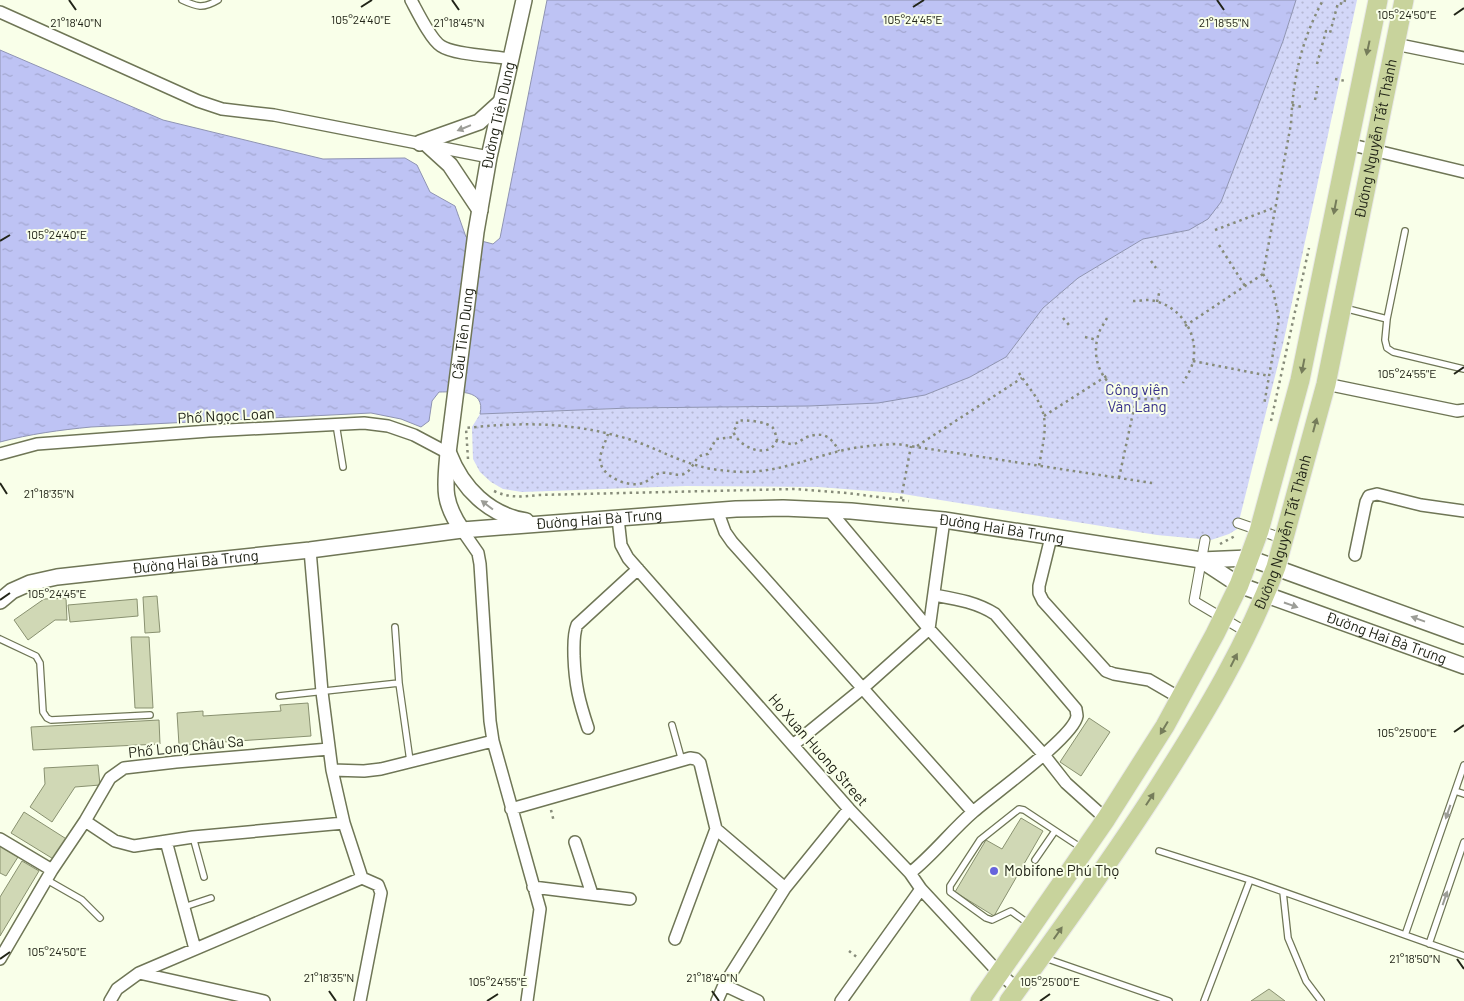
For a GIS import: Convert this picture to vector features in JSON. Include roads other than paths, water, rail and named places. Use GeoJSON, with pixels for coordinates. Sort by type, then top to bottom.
{"type":"FeatureCollection","features":[{"type":"Feature","properties":{"kind":"main road","name":"Đường Nguyễn Tất Thành"},"geometry":{"type":"LineString","coordinates":[[980,1001],[1106,819],[1165,726],[1238,586],[1259,531],[1300,380],[1378,0]]}},
{"type":"Feature","properties":{"kind":"main road","name":"Đường Nguyễn Tất Thành"},"geometry":{"type":"LineString","coordinates":[[1014,995],[1126,837],[1190,738],[1227,674],[1265,596],[1284,540],[1326,384],[1404,0]]}},
{"type":"Feature","properties":{"kind":"street"},"geometry":{"type":"LineString","coordinates":[[411,0],[422,21],[440,46],[449,50],[511,58]]}},
{"type":"Feature","properties":{"kind":"street","name":"Đường Tiên Dung"},"geometry":{"type":"LineString","coordinates":[[476,232],[489,157],[524,0]]}},
{"type":"Feature","properties":{"kind":"street"},"geometry":{"type":"LineString","coordinates":[[0,12],[198,101],[222,109],[274,115],[489,157]]}},
{"type":"Feature","properties":{"kind":"street"},"geometry":{"type":"LineString","coordinates":[[1395,44],[1464,58]]}},
{"type":"Feature","properties":{"kind":"street"},"geometry":{"type":"LineString","coordinates":[[424,144],[480,122],[501,102]]}},
{"type":"Feature","properties":{"kind":"street"},"geometry":{"type":"LineString","coordinates":[[424,144],[450,165],[480,210]]}},
{"type":"Feature","properties":{"kind":"street"},"geometry":{"type":"LineString","coordinates":[[1348,144],[1464,172]]}},
{"type":"Feature","properties":{"kind":"street","name":"Cầu Tiên Dung"},"geometry":{"type":"LineString","coordinates":[[448,453],[452,434],[476,232]]}},
{"type":"Feature","properties":{"kind":"street"},"geometry":{"type":"LineString","coordinates":[[1326,384],[1457,411],[1464,410]]}},
{"type":"Feature","properties":{"kind":"street","name":"Phố Ngọc Loan"},"geometry":{"type":"LineString","coordinates":[[0,454],[36,444],[208,431],[364,423],[388,426],[414,436],[448,453]]}},
{"type":"Feature","properties":{"kind":"street"},"geometry":{"type":"LineString","coordinates":[[448,453],[470,490],[497,512],[514,519],[550,524]]}},
{"type":"Feature","properties":{"kind":"street"},"geometry":{"type":"LineString","coordinates":[[448,453],[445,487],[448,505],[453,516],[478,553],[480,564],[490,721],[493,741],[540,909],[527,1001]]}},
{"type":"Feature","properties":{"kind":"street"},"geometry":{"type":"LineString","coordinates":[[1355,555],[1366,502],[1369,496],[1377,494],[1420,505],[1464,511]]}},
{"type":"Feature","properties":{"kind":"street","name":"Đường Hai Bà Trưng"},"geometry":{"type":"LineString","coordinates":[[0,601],[12,591],[30,583],[57,577],[310,550],[462,530],[717,510],[768,508],[829,510],[944,520],[1202,560],[1249,558],[1464,636]]}},
{"type":"Feature","properties":{"kind":"street"},"geometry":{"type":"LineString","coordinates":[[717,510],[725,532],[729,537],[973,812]]}},
{"type":"Feature","properties":{"kind":"street"},"geometry":{"type":"LineString","coordinates":[[829,510],[929,629],[1044,755],[1066,783],[1106,819]]}},
{"type":"Feature","properties":{"kind":"street","name":"Ho Xuan Huong Street"},"geometry":{"type":"LineString","coordinates":[[618,518],[621,545],[628,558],[849,809],[910,873],[921,889],[1000,974],[1014,995]]}},
{"type":"Feature","properties":{"kind":"street"},"geometry":{"type":"LineString","coordinates":[[793,745],[863,688],[929,629],[944,520]]}},
{"type":"Feature","properties":{"kind":"street"},"geometry":{"type":"LineString","coordinates":[[1238,523],[1284,540]]}},
{"type":"Feature","properties":{"kind":"street"},"geometry":{"type":"LineString","coordinates":[[1051,536],[1039,593],[1043,601],[1106,671],[1149,680],[1180,698]]}},
{"type":"Feature","properties":{"kind":"street"},"geometry":{"type":"LineString","coordinates":[[1205,540],[1194,601],[1248,633]]}},
{"type":"Feature","properties":{"kind":"street"},"geometry":{"type":"LineString","coordinates":[[310,550],[322,692],[332,770],[344,822],[362,878]]}},
{"type":"Feature","properties":{"kind":"street","name":"Đường Hai Bà Trưng"},"geometry":{"type":"LineString","coordinates":[[1202,560],[1238,586],[1464,666]]}},
{"type":"Feature","properties":{"kind":"street"},"geometry":{"type":"LineString","coordinates":[[588,728],[575,683],[575,631],[577,625],[638,569]]}},
{"type":"Feature","properties":{"kind":"street"},"geometry":{"type":"LineString","coordinates":[[910,873],[973,812],[1044,755],[1074,724],[1077,716],[1076,709],[995,614],[977,604],[934,595]]}},
{"type":"Feature","properties":{"kind":"street"},"geometry":{"type":"LineString","coordinates":[[332,770],[372,770],[493,741]]}},
{"type":"Feature","properties":{"kind":"street","name":"Phố Long Châu Sa"},"geometry":{"type":"LineString","coordinates":[[0,959],[49,875],[85,821],[110,778],[124,768],[329,749]]}},
{"type":"Feature","properties":{"kind":"street"},"geometry":{"type":"LineString","coordinates":[[512,809],[682,760],[696,759],[700,763],[716,828],[675,939]]}},
{"type":"Feature","properties":{"kind":"street"},"geometry":{"type":"LineString","coordinates":[[717,1001],[724,985],[785,888],[849,809]]}},
{"type":"Feature","properties":{"kind":"street"},"geometry":{"type":"LineString","coordinates":[[85,821],[115,841],[134,846],[193,837],[344,822]]}},
{"type":"Feature","properties":{"kind":"street"},"geometry":{"type":"LineString","coordinates":[[716,828],[785,888]]}},
{"type":"Feature","properties":{"kind":"street"},"geometry":{"type":"LineString","coordinates":[[0,840],[49,875]]}},
{"type":"Feature","properties":{"kind":"street"},"geometry":{"type":"LineString","coordinates":[[166,841],[195,949]]}},
{"type":"Feature","properties":{"kind":"street"},"geometry":{"type":"LineString","coordinates":[[575,842],[592,894]]}},
{"type":"Feature","properties":{"kind":"street"},"geometry":{"type":"LineString","coordinates":[[110,1001],[117,989],[139,973],[362,878],[378,885],[381,893],[360,1001]]}},
{"type":"Feature","properties":{"kind":"street"},"geometry":{"type":"LineString","coordinates":[[533,887],[630,898]]}},
{"type":"Feature","properties":{"kind":"street"},"geometry":{"type":"LineString","coordinates":[[841,1001],[921,889]]}},
{"type":"Feature","properties":{"kind":"street"},"geometry":{"type":"LineString","coordinates":[[139,973],[264,1001]]}},
{"type":"Feature","properties":{"kind":"street"},"geometry":{"type":"LineString","coordinates":[[724,985],[758,1001]]}},
{"type":"Feature","properties":{"kind":"lane"},"geometry":{"type":"LineString","coordinates":[[182,0],[197,7],[211,4],[218,0]]}},
{"type":"Feature","properties":{"kind":"lane"},"geometry":{"type":"LineString","coordinates":[[1405,231],[1387,319],[1385,340],[1387,348],[1393,352],[1464,369]]}},
{"type":"Feature","properties":{"kind":"lane"},"geometry":{"type":"LineString","coordinates":[[1342,307],[1387,319]]}},
{"type":"Feature","properties":{"kind":"lane"},"geometry":{"type":"LineString","coordinates":[[336,424],[343,467]]}},
{"type":"Feature","properties":{"kind":"lane"},"geometry":{"type":"LineString","coordinates":[[395,627],[399,683],[410,761]]}},
{"type":"Feature","properties":{"kind":"lane"},"geometry":{"type":"LineString","coordinates":[[0,640],[36,656],[40,663],[43,712],[47,718],[51,720],[150,716]]}},
{"type":"Feature","properties":{"kind":"lane"},"geometry":{"type":"LineString","coordinates":[[279,696],[399,683]]}},
{"type":"Feature","properties":{"kind":"lane"},"geometry":{"type":"LineString","coordinates":[[672,725],[682,760]]}},
{"type":"Feature","properties":{"kind":"lane"},"geometry":{"type":"LineString","coordinates":[[1405,935],[1464,766]]}},
{"type":"Feature","properties":{"kind":"lane"},"geometry":{"type":"LineString","coordinates":[[1455,791],[1464,794]]}},
{"type":"Feature","properties":{"kind":"lane"},"geometry":{"type":"LineString","coordinates":[[1033,926],[1011,911],[992,920],[986,918],[950,892],[950,886],[980,840],[1019,809],[1024,810],[1085,850]]}},
{"type":"Feature","properties":{"kind":"lane"},"geometry":{"type":"LineString","coordinates":[[1035,860],[1056,831]]}},
{"type":"Feature","properties":{"kind":"lane"},"geometry":{"type":"LineString","coordinates":[[193,837],[204,877]]}},
{"type":"Feature","properties":{"kind":"lane"},"geometry":{"type":"LineString","coordinates":[[1429,944],[1464,842]]}},
{"type":"Feature","properties":{"kind":"lane"},"geometry":{"type":"LineString","coordinates":[[1160,851],[1250,880],[1464,956]]}},
{"type":"Feature","properties":{"kind":"lane"},"geometry":{"type":"LineString","coordinates":[[49,875],[82,900],[100,918]]}},
{"type":"Feature","properties":{"kind":"lane"},"geometry":{"type":"LineString","coordinates":[[1204,1001],[1250,880]]}},
{"type":"Feature","properties":{"kind":"lane"},"geometry":{"type":"LineString","coordinates":[[1283,892],[1288,938],[1306,981],[1321,1001]]}},
{"type":"Feature","properties":{"kind":"lane"},"geometry":{"type":"LineString","coordinates":[[184,907],[211,898]]}},
{"type":"Feature","properties":{"kind":"lane"},"geometry":{"type":"LineString","coordinates":[[1041,956],[1168,1001]]}},
{"type":"Feature","properties":{"kind":"water"},"geometry":{"type":"Polygon","coordinates":[[[547,0],[1296,0],[1283,41],[1221,202],[1208,219],[1189,230],[1143,239],[1078,278],[1043,308],[1006,357],[970,377],[925,395],[878,403],[809,406],[629,408],[480,414],[481,406],[479,400],[474,396],[461,392],[439,392],[432,401],[429,421],[421,427],[401,419],[371,413],[91,427],[45,433],[0,442],[0,50],[163,120],[323,159],[405,158],[417,165],[430,192],[455,206],[466,237],[493,244],[500,238],[547,0]]]}},
{"type":"Feature","properties":{"kind":"place","name":"Mobifone Phú Thọ"},"geometry":{"type":"Point","coordinates":[994,871]}},
{"type":"Feature","properties":{"kind":"park label","name":"Công viên Văn Lang"},"geometry":{"type":"Point","coordinates":[1137,398]}}]}
